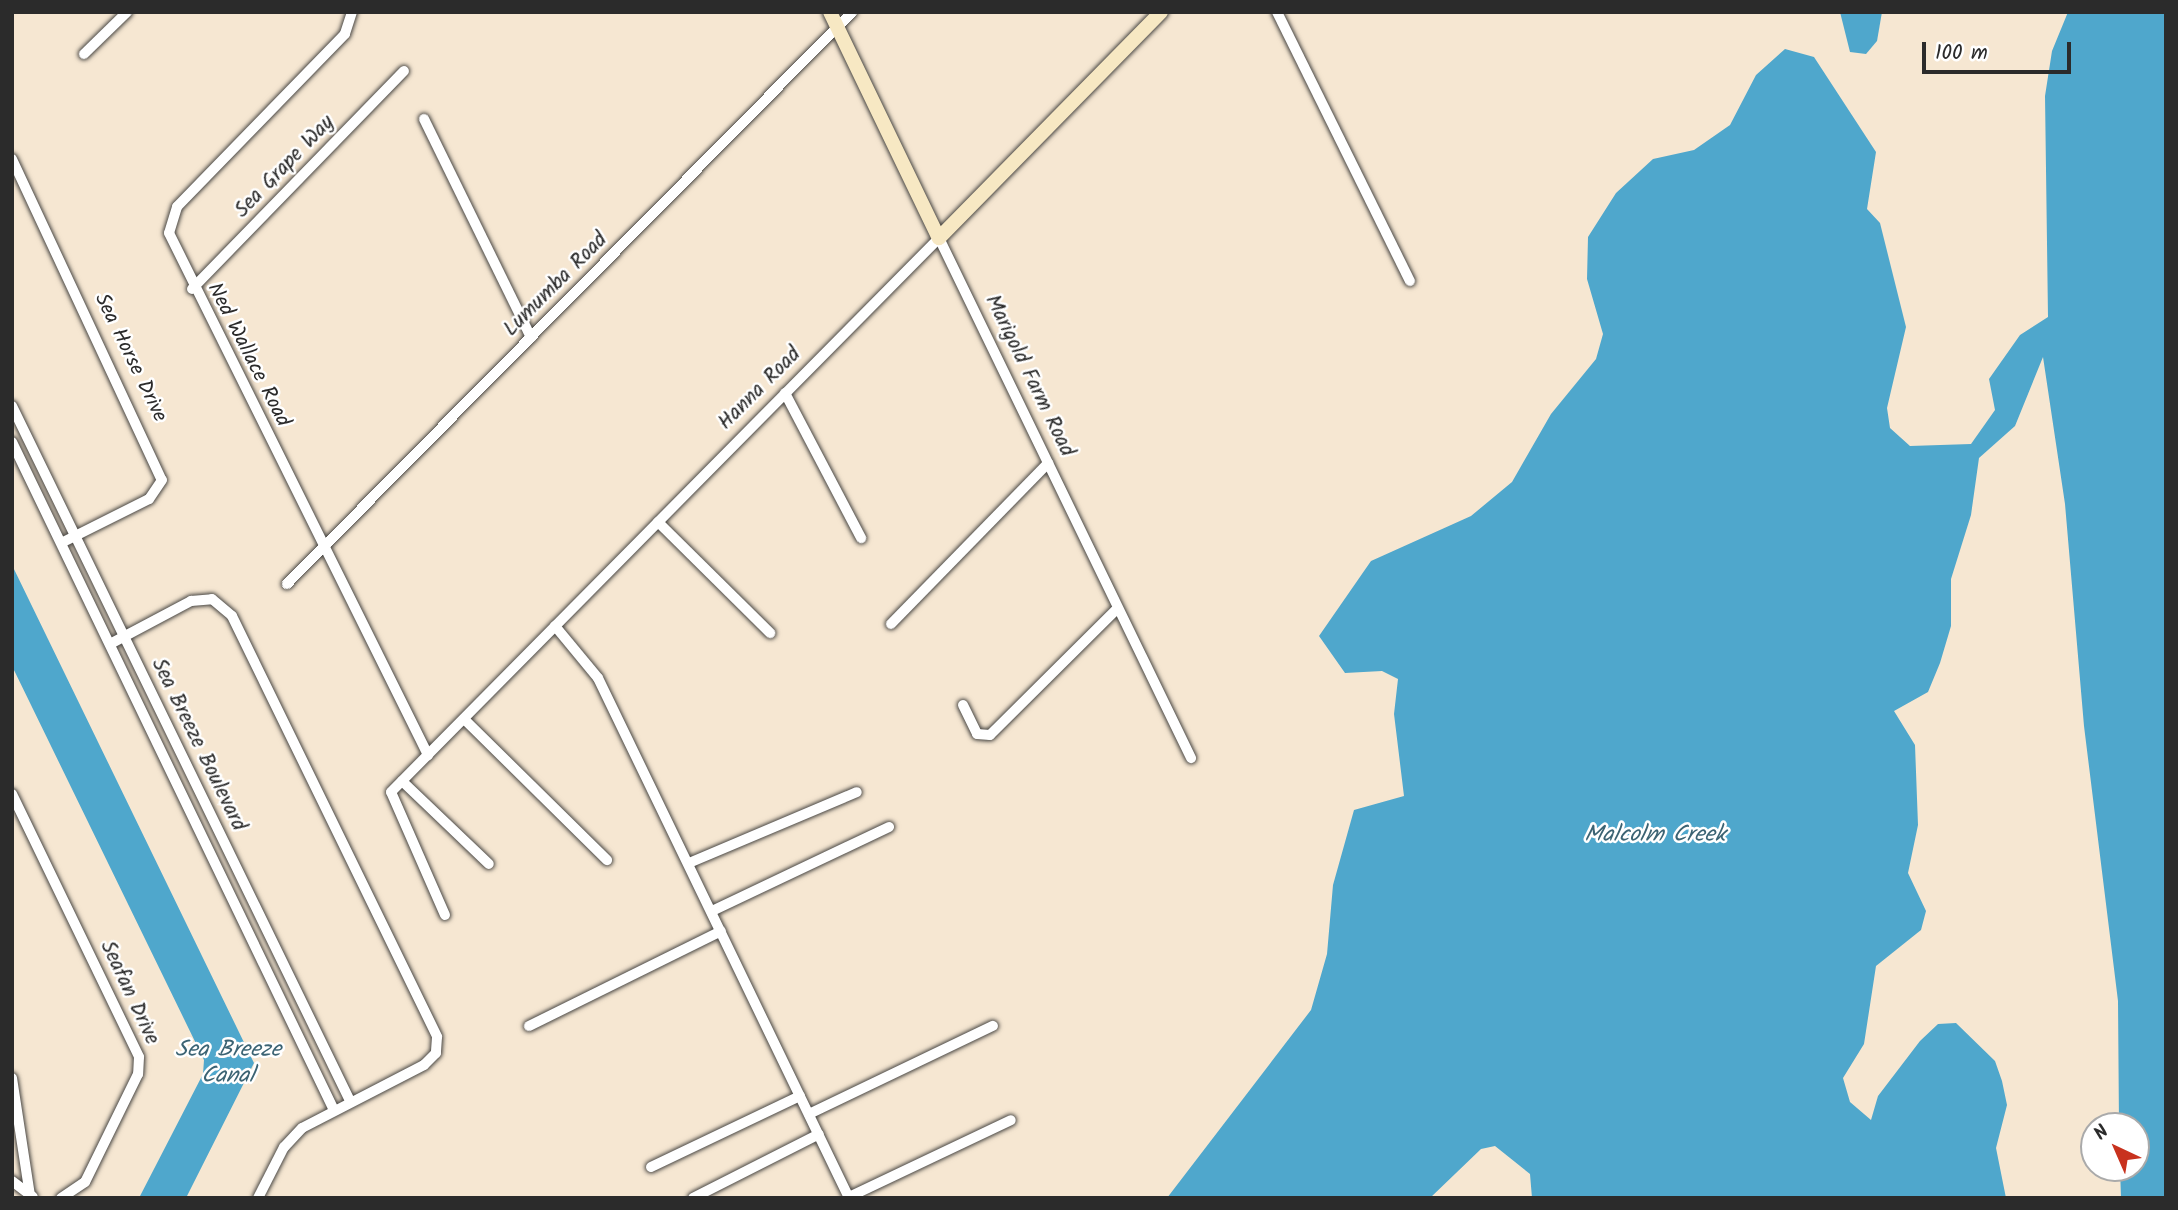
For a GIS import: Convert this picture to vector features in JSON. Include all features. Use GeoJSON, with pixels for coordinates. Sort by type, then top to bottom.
{"type":"FeatureCollection","features":[{"type":"Feature","properties":{"kind":"street"},"geometry":{"type":"LineString","coordinates":[[84,54],[127,12]]}},
{"type":"Feature","properties":{"kind":"street","name":"Ned Wallace Road"},"geometry":{"type":"LineString","coordinates":[[352,12],[345,34],[171,215],[169,233],[192,289],[325,546],[428,755]]}},
{"type":"Feature","properties":{"kind":"street","name":"Marigold Farm Road"},"geometry":{"type":"LineString","coordinates":[[830,12],[1191,758]]}},
{"type":"Feature","properties":{"kind":"street","name":"Lumumba Road"},"geometry":{"type":"LineString","coordinates":[[287,584],[852,12]]}},
{"type":"Feature","properties":{"kind":"street","name":"Hanna Road"},"geometry":{"type":"LineString","coordinates":[[445,915],[389,796],[1161,12]]}},
{"type":"Feature","properties":{"kind":"street"},"geometry":{"type":"LineString","coordinates":[[1278,12],[1410,281]]}},
{"type":"Feature","properties":{"kind":"street","name":"Sea Grape Way"},"geometry":{"type":"LineString","coordinates":[[192,289],[404,71]]}},
{"type":"Feature","properties":{"kind":"street"},"geometry":{"type":"LineString","coordinates":[[424,119],[531,337]]}},
{"type":"Feature","properties":{"kind":"street","name":"Sea Horse Drive"},"geometry":{"type":"LineString","coordinates":[[12,159],[160,465],[162,480],[149,499],[61,543]]}},
{"type":"Feature","properties":{"kind":"street"},"geometry":{"type":"LineString","coordinates":[[785,393],[861,538]]}},
{"type":"Feature","properties":{"kind":"street","name":"Sea Breeze Boulevard"},"geometry":{"type":"LineString","coordinates":[[12,406],[350,1101]]}},
{"type":"Feature","properties":{"kind":"street","name":"Sea Breeze Boulevard"},"geometry":{"type":"LineString","coordinates":[[12,442],[333,1108]]}},
{"type":"Feature","properties":{"kind":"street"},"geometry":{"type":"LineString","coordinates":[[891,624],[1048,463]]}},
{"type":"Feature","properties":{"kind":"street"},"geometry":{"type":"LineString","coordinates":[[658,522],[770,633]]}},
{"type":"Feature","properties":{"kind":"street"},"geometry":{"type":"LineString","coordinates":[[110,644],[201,599],[212,599],[232,616],[434,1029],[438,1045],[431,1060],[333,1108],[284,1147],[258,1198]]}},
{"type":"Feature","properties":{"kind":"street"},"geometry":{"type":"LineString","coordinates":[[963,705],[977,734],[990,735],[1118,608]]}},
{"type":"Feature","properties":{"kind":"street"},"geometry":{"type":"LineString","coordinates":[[555,626],[593,669],[849,1197],[1011,1120]]}},
{"type":"Feature","properties":{"kind":"street"},"geometry":{"type":"LineString","coordinates":[[464,719],[607,860]]}},
{"type":"Feature","properties":{"kind":"street"},"geometry":{"type":"LineString","coordinates":[[402,781],[489,864]]}},
{"type":"Feature","properties":{"kind":"street"},"geometry":{"type":"LineString","coordinates":[[689,863],[858,792]]}},
{"type":"Feature","properties":{"kind":"street","name":"Seafan Drive"},"geometry":{"type":"LineString","coordinates":[[12,794],[139,1057],[138,1074],[85,1182],[61,1198]]}},
{"type":"Feature","properties":{"kind":"street"},"geometry":{"type":"LineString","coordinates":[[712,911],[890,827]]}},
{"type":"Feature","properties":{"kind":"street"},"geometry":{"type":"LineString","coordinates":[[529,1026],[721,931]]}},
{"type":"Feature","properties":{"kind":"street"},"geometry":{"type":"LineString","coordinates":[[809,1114],[993,1026]]}},
{"type":"Feature","properties":{"kind":"street"},"geometry":{"type":"LineString","coordinates":[[12,1078],[34,1197]]}},
{"type":"Feature","properties":{"kind":"street"},"geometry":{"type":"LineString","coordinates":[[651,1167],[800,1096]]}},
{"type":"Feature","properties":{"kind":"street"},"geometry":{"type":"LineString","coordinates":[[693,1198],[819,1135]]}},
{"type":"Feature","properties":{"kind":"street"},"geometry":{"type":"LineString","coordinates":[[12,1181],[34,1197]]}},
{"type":"Feature","properties":{"kind":"water"},"geometry":{"type":"Polygon","coordinates":[[[1840,12],[1882,12],[1877,41],[1866,54],[1850,52],[1840,12]]]}},
{"type":"Feature","properties":{"kind":"water","name":"Malcolm Creek"},"geometry":{"type":"Polygon","coordinates":[[[2068,12],[2166,12],[2166,1198],[2121,1198],[2120,1182],[2150,1182],[2150,1112],[2119,1112],[2118,1001],[2084,726],[2065,504],[2043,357],[2015,426],[1979,458],[1971,515],[1951,579],[1951,626],[1928,692],[1894,711],[1915,745],[1918,825],[1908,873],[1926,911],[1921,930],[1876,966],[1864,1044],[1843,1078],[1850,1102],[1871,1120],[1878,1096],[1920,1041],[1938,1024],[1956,1023],[1995,1061],[2002,1081],[2007,1105],[1996,1148],[2006,1198],[1532,1198],[1530,1174],[1495,1146],[1481,1149],[1430,1198],[1167,1198],[1311,1010],[1327,954],[1333,885],[1354,810],[1404,796],[1394,714],[1398,679],[1382,671],[1345,673],[1319,636],[1371,561],[1471,516],[1512,482],[1551,414],[1596,359],[1603,334],[1587,279],[1588,237],[1616,193],[1653,159],[1694,150],[1730,125],[1756,75],[1785,49],[1814,57],[1876,152],[1867,209],[1880,223],[1906,327],[1887,408],[1890,428],[1910,446],[1971,444],[1995,410],[1989,379],[2020,335],[2048,317],[2045,96],[2052,51],[2068,12]]]}},
{"type":"Feature","properties":{"kind":"water","name":"Sea Breeze Canal"},"geometry":{"type":"Polygon","coordinates":[[[12,565],[254,1063],[186,1198],[139,1198],[203,1074],[204,1060],[12,666],[12,565]]]}}]}
